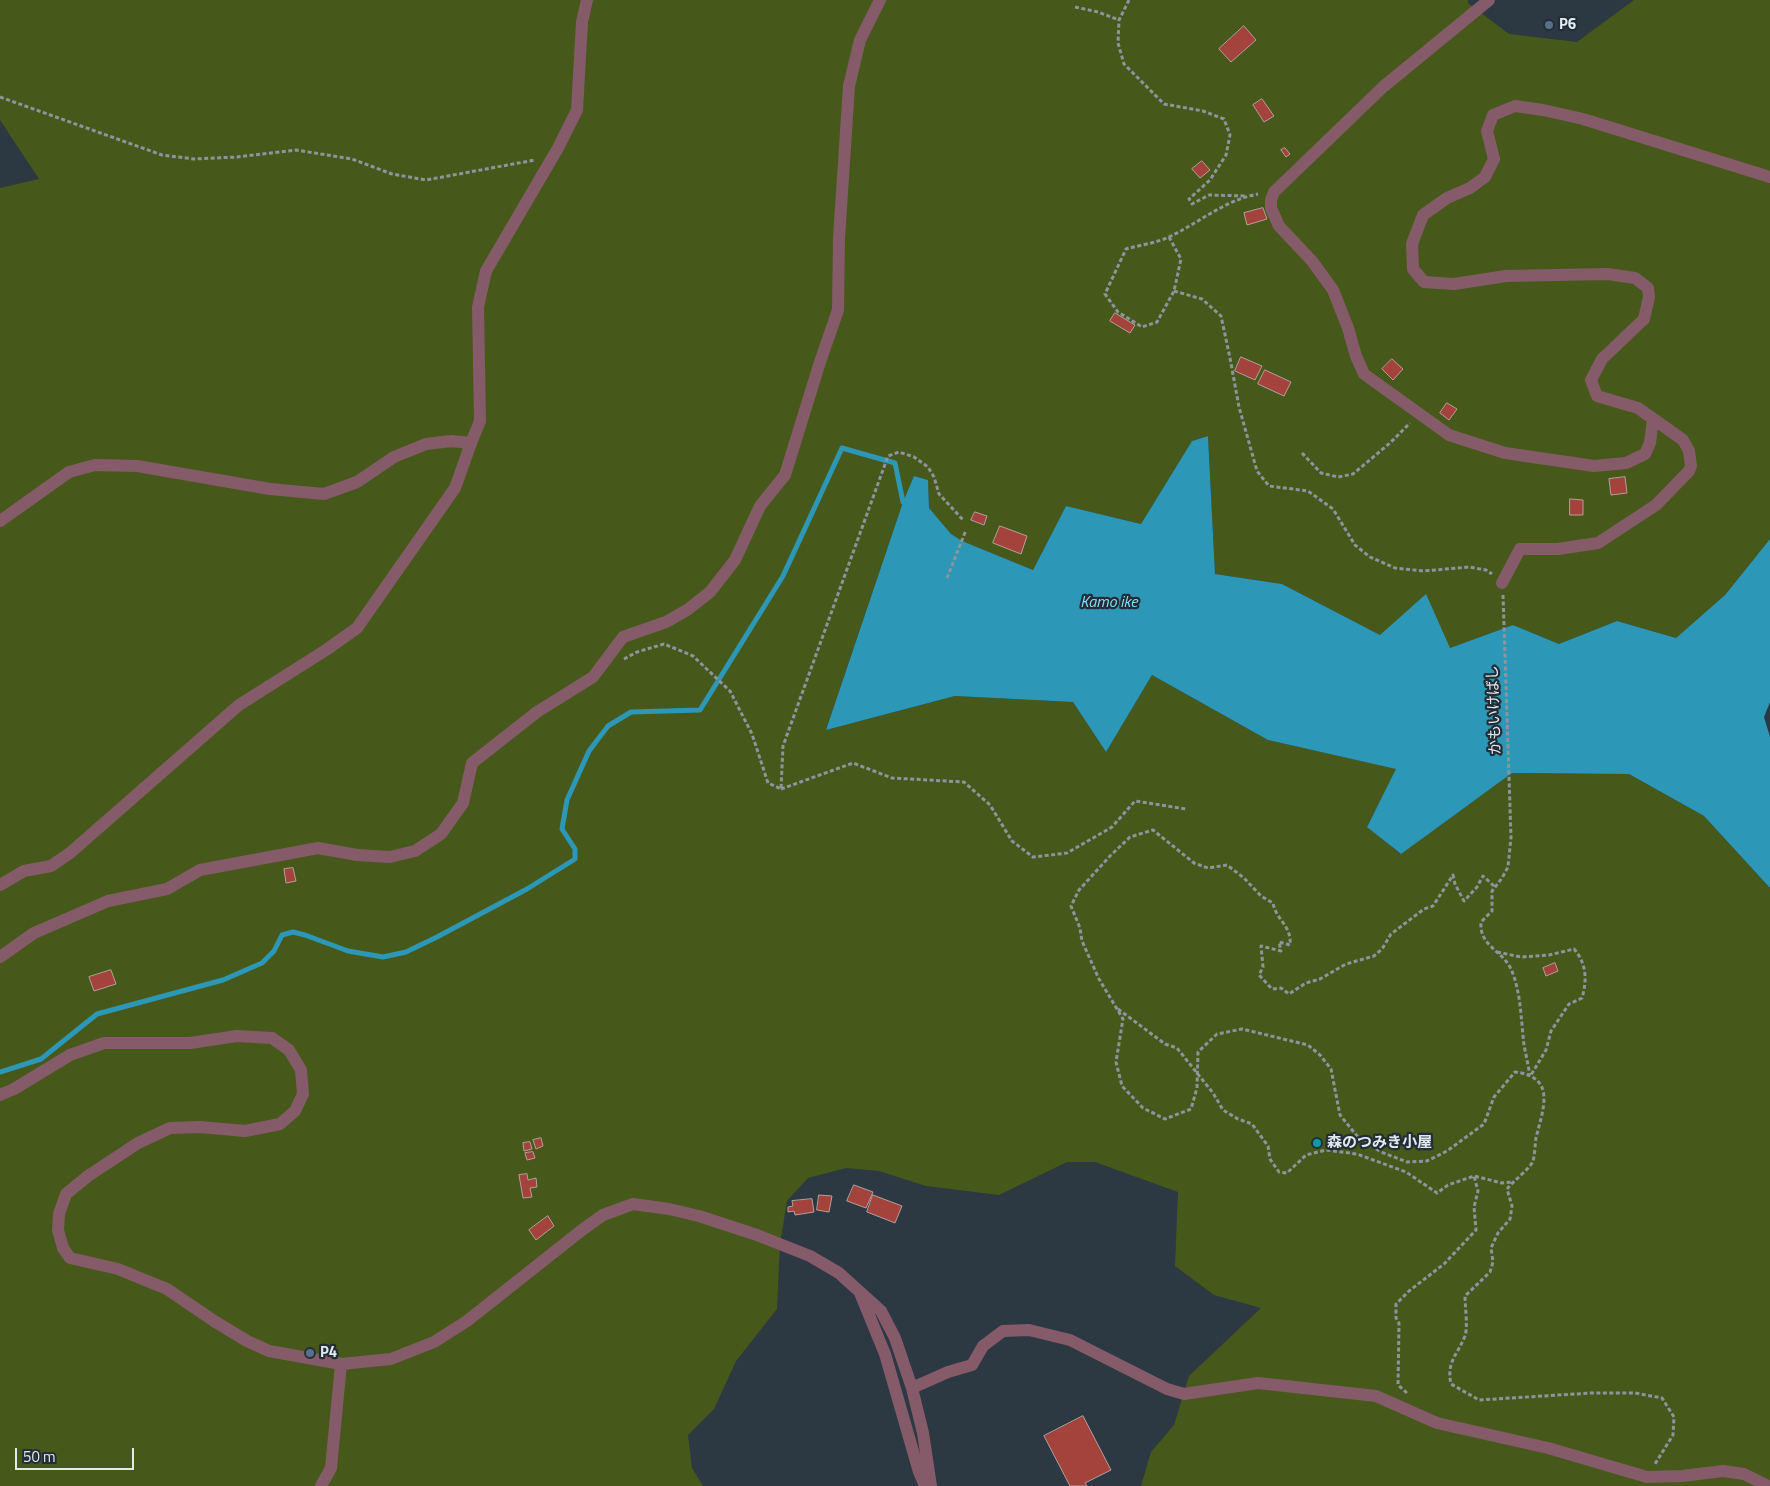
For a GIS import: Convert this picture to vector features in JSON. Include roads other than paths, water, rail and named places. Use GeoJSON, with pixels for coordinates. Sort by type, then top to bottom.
{"type":"FeatureCollection","features":[{"type":"Feature","properties":{"kind":"street"},"geometry":{"type":"LineString","coordinates":[[0,885],[24,871],[51,866],[70,853],[239,705],[357,628],[455,488],[480,421],[478,307],[486,271],[552,158],[577,110],[582,22],[587,0]]}},
{"type":"Feature","properties":{"kind":"street"},"geometry":{"type":"LineString","coordinates":[[0,957],[34,933],[108,901],[167,889],[200,870],[318,848],[357,855],[390,857],[415,851],[441,834],[462,803],[472,763],[536,712],[593,677],[623,637],[666,622],[687,610],[710,592],[735,560],[760,506],[785,475],[838,310],[839,238],[849,86],[860,40],[880,0]]}},
{"type":"Feature","properties":{"kind":"street"},"geometry":{"type":"LineString","coordinates":[[1489,0],[1383,87],[1274,192],[1271,208],[1279,226],[1312,261],[1332,290],[1364,374],[1449,435],[1514,454],[1594,466],[1626,462],[1645,454],[1650,443],[1653,419]]}},
{"type":"Feature","properties":{"kind":"street"},"geometry":{"type":"LineString","coordinates":[[1502,584],[1520,549],[1558,549],[1598,543],[1656,505],[1690,471],[1689,451],[1683,440],[1638,408],[1597,396],[1591,380],[1602,359],[1644,319],[1648,288],[1635,278],[1608,274],[1506,276],[1454,284],[1424,282],[1413,269],[1412,244],[1423,215],[1447,198],[1470,188],[1485,177],[1494,158],[1487,131],[1493,115],[1515,106],[1584,119],[1770,177]]}},
{"type":"Feature","properties":{"kind":"street"},"geometry":{"type":"LineString","coordinates":[[0,521],[69,472],[95,465],[137,466],[270,489],[324,494],[357,482],[394,457],[426,444],[451,441],[471,443]]}},
{"type":"Feature","properties":{"kind":"street"},"geometry":{"type":"LineString","coordinates":[[0,1095],[14,1089],[70,1055],[104,1043],[190,1043],[237,1036],[272,1038],[289,1050],[301,1070],[303,1094],[296,1111],[280,1124],[245,1131],[200,1127],[170,1128],[138,1143],[88,1176],[66,1194],[60,1214],[58,1230],[62,1248],[70,1258],[118,1269],[167,1289],[214,1321],[269,1352],[341,1364],[391,1359],[434,1342],[467,1321],[582,1230],[604,1216],[633,1204],[669,1209],[699,1216],[757,1235],[810,1256],[860,1290],[881,1311],[895,1338],[912,1388],[923,1432],[931,1486]]}},
{"type":"Feature","properties":{"kind":"street"},"geometry":{"type":"LineString","coordinates":[[860,1290],[885,1354],[919,1472],[925,1486]]}},
{"type":"Feature","properties":{"kind":"street"},"geometry":{"type":"LineString","coordinates":[[912,1388],[948,1372],[972,1365],[983,1346],[1003,1331],[1029,1330],[1070,1340],[1166,1389],[1184,1394],[1258,1383],[1376,1396],[1437,1423],[1548,1448],[1647,1477],[1682,1476],[1723,1471],[1744,1474],[1768,1486]]}},
{"type":"Feature","properties":{"kind":"street"},"geometry":{"type":"LineString","coordinates":[[321,1486],[331,1468],[341,1364]]}},
{"type":"Feature","properties":{"kind":"water","name":"Kamo ike"},"geometry":{"type":"Polygon","coordinates":[[[1208,436],[1215,574],[1282,584],[1380,635],[1426,594],[1450,648],[1513,625],[1559,644],[1617,621],[1676,638],[1725,595],[1770,539],[1770,702],[1764,717],[1770,737],[1770,888],[1704,816],[1629,774],[1512,773],[1401,854],[1367,827],[1396,769],[1268,740],[1152,675],[1106,752],[1073,702],[955,696],[826,730],[903,502],[914,476],[928,480],[929,508],[951,534],[962,541],[1033,570],[1066,506],[1141,524],[1192,441],[1208,436]]]}},
{"type":"Feature","properties":{"kind":"waterway"},"geometry":{"type":"LineString","coordinates":[[0,1072],[41,1059],[97,1014],[223,980],[262,963],[274,951],[282,935],[293,932],[348,951],[383,957],[406,952],[527,889],[575,859],[575,849],[562,829],[567,800],[589,751],[608,726],[631,712],[700,710],[783,576],[842,448],[895,463],[903,502],[906,505]]}},
{"type":"Feature","properties":{"kind":"place","name":"P6"},"geometry":{"type":"Point","coordinates":[1549,25]}},
{"type":"Feature","properties":{"kind":"place","name":"森のつみき小屋"},"geometry":{"type":"Point","coordinates":[1317,1143]}},
{"type":"Feature","properties":{"kind":"place","name":"P4"},"geometry":{"type":"Point","coordinates":[310,1353]}}]}
